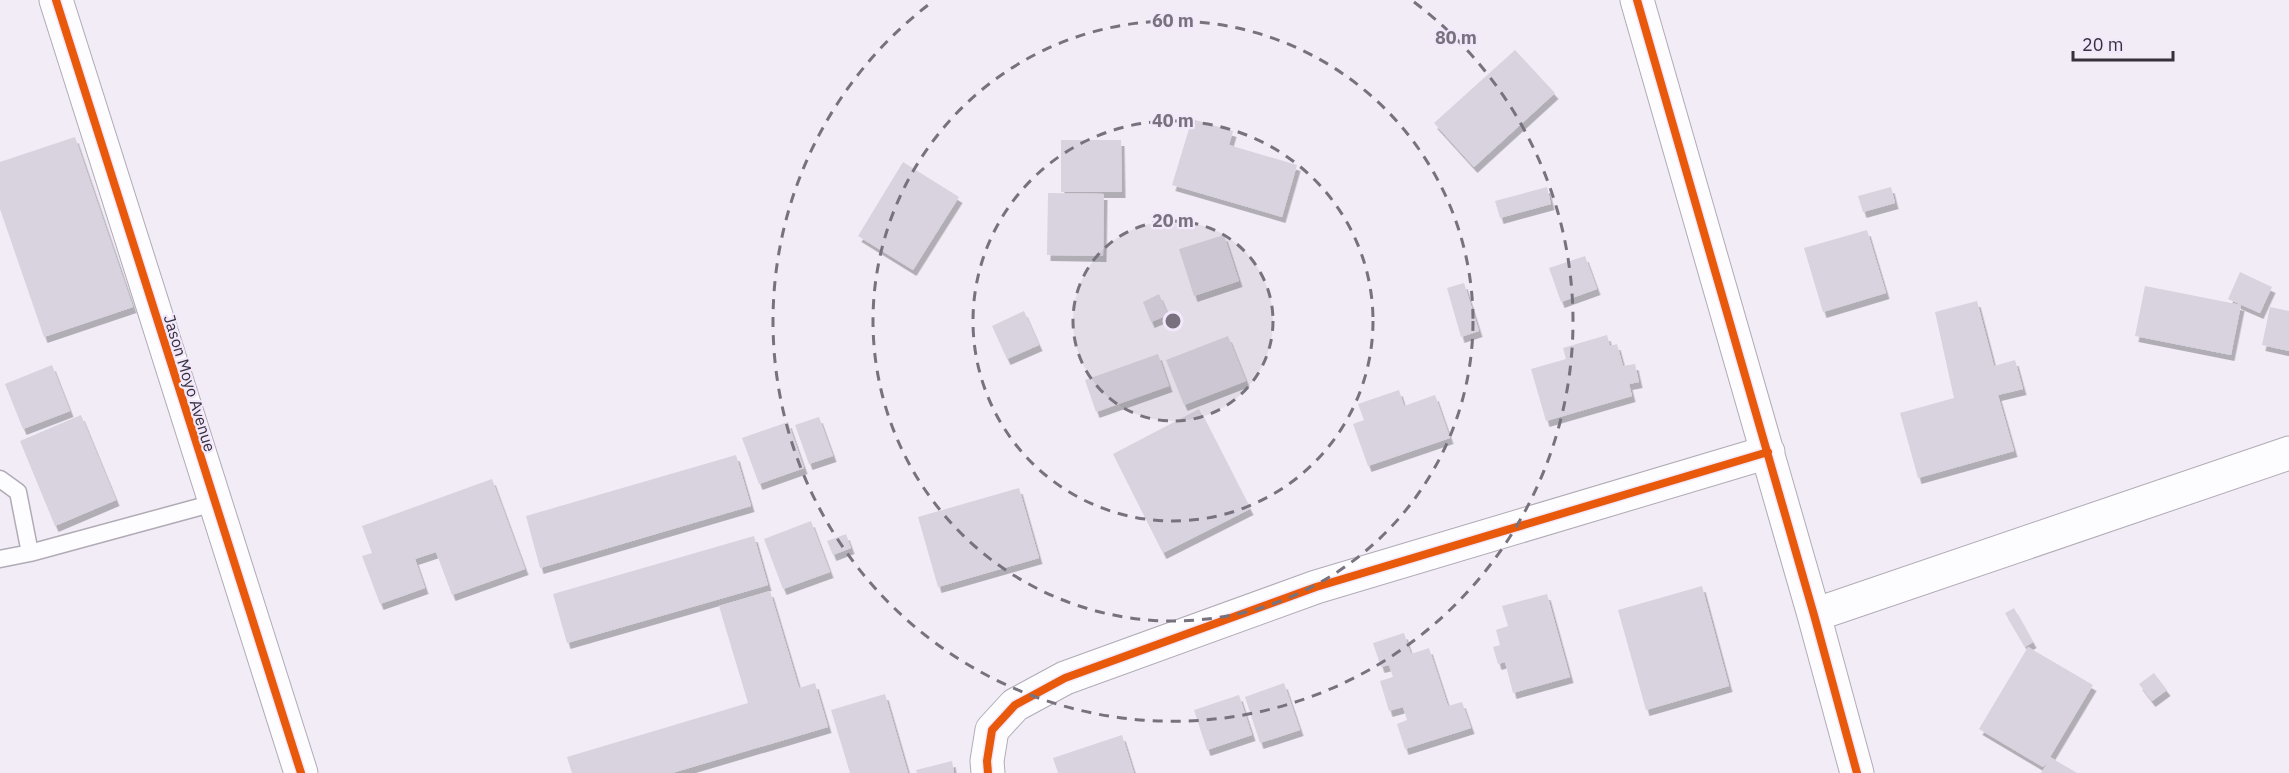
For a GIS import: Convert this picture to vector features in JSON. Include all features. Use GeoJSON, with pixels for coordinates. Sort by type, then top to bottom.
{"type":"FeatureCollection","features":[{"type":"Feature","properties":{"kind":"street","name":"Jason Moyo Avenue"},"geometry":{"type":"LineString","coordinates":[[56,0],[301,773]]}},
{"type":"Feature","properties":{"kind":"street"},"geometry":{"type":"LineString","coordinates":[[1637,0],[1768,452],[1857,773]]}},
{"type":"Feature","properties":{"kind":"street"},"geometry":{"type":"LineString","coordinates":[[988,773],[987,761],[992,729],[1015,705],[1065,678],[1316,587],[1768,452]]}},
{"type":"Feature","properties":{"kind":"street"},"geometry":{"type":"LineString","coordinates":[[1814,615],[2289,453]]}},
{"type":"Feature","properties":{"kind":"lane"},"geometry":{"type":"LineString","coordinates":[[0,478],[18,492],[30,553]]}},
{"type":"Feature","properties":{"kind":"lane"},"geometry":{"type":"LineString","coordinates":[[0,559],[214,503]]}},
{"type":"Feature","properties":{"kind":"building"},"geometry":{"type":"Polygon","coordinates":[[[1515,50],[1555,93],[1474,167],[1434,123],[1515,50]]]}},
{"type":"Feature","properties":{"kind":"building"},"geometry":{"type":"Polygon","coordinates":[[[1192,119],[1233,131],[1229,145],[1297,165],[1282,217],[1172,185],[1192,119]]]}},
{"type":"Feature","properties":{"kind":"building"},"geometry":{"type":"Polygon","coordinates":[[[75,137],[133,307],[44,337],[0,209],[0,162],[75,137]]]}},
{"type":"Feature","properties":{"kind":"building"},"geometry":{"type":"Polygon","coordinates":[[[1061,140],[1121,140],[1122,192],[1061,192],[1061,140]]]}},
{"type":"Feature","properties":{"kind":"building"},"geometry":{"type":"Polygon","coordinates":[[[903,162],[959,197],[913,270],[858,236],[903,162]]]}},
{"type":"Feature","properties":{"kind":"building"},"geometry":{"type":"Polygon","coordinates":[[[1547,187],[1551,204],[1500,218],[1495,201],[1547,187]]]}},
{"type":"Feature","properties":{"kind":"building"},"geometry":{"type":"Polygon","coordinates":[[[1891,187],[1895,203],[1863,212],[1858,196],[1891,187]]]}},
{"type":"Feature","properties":{"kind":"building"},"geometry":{"type":"Polygon","coordinates":[[[1048,193],[1104,194],[1103,256],[1047,255],[1048,193]]]}},
{"type":"Feature","properties":{"kind":"building"},"geometry":{"type":"Polygon","coordinates":[[[1867,230],[1886,293],[1823,312],[1804,248],[1867,230]]]}},
{"type":"Feature","properties":{"kind":"building"},"geometry":{"type":"Polygon","coordinates":[[[1224,235],[1239,281],[1194,296],[1179,249],[1224,235]]]}},
{"type":"Feature","properties":{"kind":"building"},"geometry":{"type":"Polygon","coordinates":[[[1585,256],[1597,289],[1561,302],[1549,268],[1585,256]]]}},
{"type":"Feature","properties":{"kind":"building"},"geometry":{"type":"Polygon","coordinates":[[[2240,272],[2272,287],[2260,313],[2228,299],[2240,272]]]}},
{"type":"Feature","properties":{"kind":"building"},"geometry":{"type":"Polygon","coordinates":[[[1464,283],[1479,331],[1461,337],[1447,288],[1464,283]]]}},
{"type":"Feature","properties":{"kind":"building"},"geometry":{"type":"Polygon","coordinates":[[[2145,286],[2241,305],[2231,355],[2135,336],[2145,286]]]}},
{"type":"Feature","properties":{"kind":"building"},"geometry":{"type":"Polygon","coordinates":[[[1159,294],[1168,315],[1151,322],[1143,302],[1159,294]]]}},
{"type":"Feature","properties":{"kind":"building"},"geometry":{"type":"Polygon","coordinates":[[[1977,301],[1994,366],[2015,360],[2023,389],[1998,395],[2014,451],[1918,478],[1900,413],[1954,398],[1935,312],[1977,301]]]}},
{"type":"Feature","properties":{"kind":"building"},"geometry":{"type":"Polygon","coordinates":[[[2270,307],[2289,311],[2289,351],[2262,345],[2270,307]]]}},
{"type":"Feature","properties":{"kind":"building"},"geometry":{"type":"Polygon","coordinates":[[[1024,311],[1039,345],[1007,359],[992,326],[1024,311]]]}},
{"type":"Feature","properties":{"kind":"building"},"geometry":{"type":"Polygon","coordinates":[[[1607,335],[1610,346],[1617,344],[1623,366],[1635,364],[1639,382],[1629,384],[1632,396],[1546,421],[1531,369],[1566,359],[1563,348],[1607,335]]]}},
{"type":"Feature","properties":{"kind":"building"},"geometry":{"type":"Polygon","coordinates":[[[1228,336],[1246,381],[1184,405],[1166,360],[1228,336]]]}},
{"type":"Feature","properties":{"kind":"building"},"geometry":{"type":"Polygon","coordinates":[[[1158,354],[1169,386],[1096,412],[1085,380],[1158,354]]]}},
{"type":"Feature","properties":{"kind":"building"},"geometry":{"type":"Polygon","coordinates":[[[52,365],[70,411],[23,429],[5,384],[52,365]]]}},
{"type":"Feature","properties":{"kind":"building"},"geometry":{"type":"Polygon","coordinates":[[[1399,390],[1404,406],[1435,395],[1450,438],[1368,466],[1353,424],[1364,420],[1358,404],[1399,390]]]}},
{"type":"Feature","properties":{"kind":"building"},"geometry":{"type":"Polygon","coordinates":[[[1199,409],[1250,509],[1163,553],[1113,454],[1199,409]]]}},
{"type":"Feature","properties":{"kind":"building"},"geometry":{"type":"Polygon","coordinates":[[[81,415],[116,500],[55,526],[20,441],[81,415]]]}},
{"type":"Feature","properties":{"kind":"building"},"geometry":{"type":"Polygon","coordinates":[[[819,417],[833,456],[809,464],[795,425],[819,417]]]}},
{"type":"Feature","properties":{"kind":"building"},"geometry":{"type":"Polygon","coordinates":[[[788,422],[804,468],[759,484],[742,438],[788,422]]]}},
{"type":"Feature","properties":{"kind":"building"},"geometry":{"type":"Polygon","coordinates":[[[736,455],[751,506],[540,568],[526,516],[736,455]]]}},
{"type":"Feature","properties":{"kind":"building"},"geometry":{"type":"Polygon","coordinates":[[[492,479],[525,569],[452,595],[436,552],[415,559],[425,588],[380,604],[362,556],[372,553],[362,526],[492,479]]]}},
{"type":"Feature","properties":{"kind":"building"},"geometry":{"type":"Polygon","coordinates":[[[1019,488],[1039,558],[938,587],[918,517],[1019,488]]]}},
{"type":"Feature","properties":{"kind":"building"},"geometry":{"type":"Polygon","coordinates":[[[811,521],[830,572],[783,589],[764,539],[811,521]]]}},
{"type":"Feature","properties":{"kind":"building"},"geometry":{"type":"Polygon","coordinates":[[[846,534],[851,548],[833,555],[827,541],[846,534]]]}},
{"type":"Feature","properties":{"kind":"building"},"geometry":{"type":"Polygon","coordinates":[[[754,536],[768,585],[567,643],[553,594],[754,536]]]}},
{"type":"Feature","properties":{"kind":"building"},"geometry":{"type":"Polygon","coordinates":[[[1702,586],[1729,686],[1646,710],[1618,610],[1702,586]]]}},
{"type":"Feature","properties":{"kind":"building"},"geometry":{"type":"Polygon","coordinates":[[[770,591],[799,688],[815,683],[828,727],[672,773],[572,773],[567,757],[748,703],[719,606],[770,591]]]}},
{"type":"Feature","properties":{"kind":"building"},"geometry":{"type":"Polygon","coordinates":[[[1547,594],[1570,677],[1513,693],[1505,662],[1498,664],[1493,647],[1500,645],[1496,630],[1508,626],[1502,606],[1547,594]]]}},
{"type":"Feature","properties":{"kind":"building"},"geometry":{"type":"Polygon","coordinates":[[[2014,608],[2033,642],[2025,647],[2005,613],[2014,608]]]}},
{"type":"Feature","properties":{"kind":"building"},"geometry":{"type":"Polygon","coordinates":[[[1404,633],[1411,654],[1429,648],[1448,706],[1462,702],[1471,728],[1405,749],[1397,724],[1407,720],[1403,707],[1389,711],[1380,681],[1393,677],[1389,665],[1381,667],[1373,643],[1404,633]]]}},
{"type":"Feature","properties":{"kind":"building"},"geometry":{"type":"Polygon","coordinates":[[[2028,647],[2093,685],[2050,757],[2077,773],[2041,773],[2048,762],[2043,767],[1979,729],[2028,647]]]}},
{"type":"Feature","properties":{"kind":"building"},"geometry":{"type":"Polygon","coordinates":[[[2154,673],[2167,690],[2152,701],[2139,684],[2154,673]]]}},
{"type":"Feature","properties":{"kind":"building"},"geometry":{"type":"Polygon","coordinates":[[[1284,683],[1300,730],[1260,743],[1245,697],[1284,683]]]}},
{"type":"Feature","properties":{"kind":"building"},"geometry":{"type":"Polygon","coordinates":[[[885,694],[908,773],[850,773],[831,710],[885,694]]]}},
{"type":"Feature","properties":{"kind":"building"},"geometry":{"type":"Polygon","coordinates":[[[1239,695],[1252,735],[1207,750],[1194,710],[1239,695]]]}},
{"type":"Feature","properties":{"kind":"building"},"geometry":{"type":"Polygon","coordinates":[[[1122,735],[1134,773],[1058,773],[1053,758],[1122,735]]]}},
{"type":"Feature","properties":{"kind":"building"},"geometry":{"type":"Polygon","coordinates":[[[952,761],[954,773],[917,773],[916,770],[952,761]]]}},
{"type":"Feature","properties":{"kind":"cycle path"},"geometry":{"type":"LineString","coordinates":[[56,0],[301,773]]}},
{"type":"Feature","properties":{"kind":"cycle path"},"geometry":{"type":"LineString","coordinates":[[1637,0],[1814,615],[1857,773]]}},
{"type":"Feature","properties":{"kind":"cycle path"},"geometry":{"type":"LineString","coordinates":[[988,773],[987,761],[992,730],[1015,705],[1065,678],[1316,587],[1768,452]]}}]}
